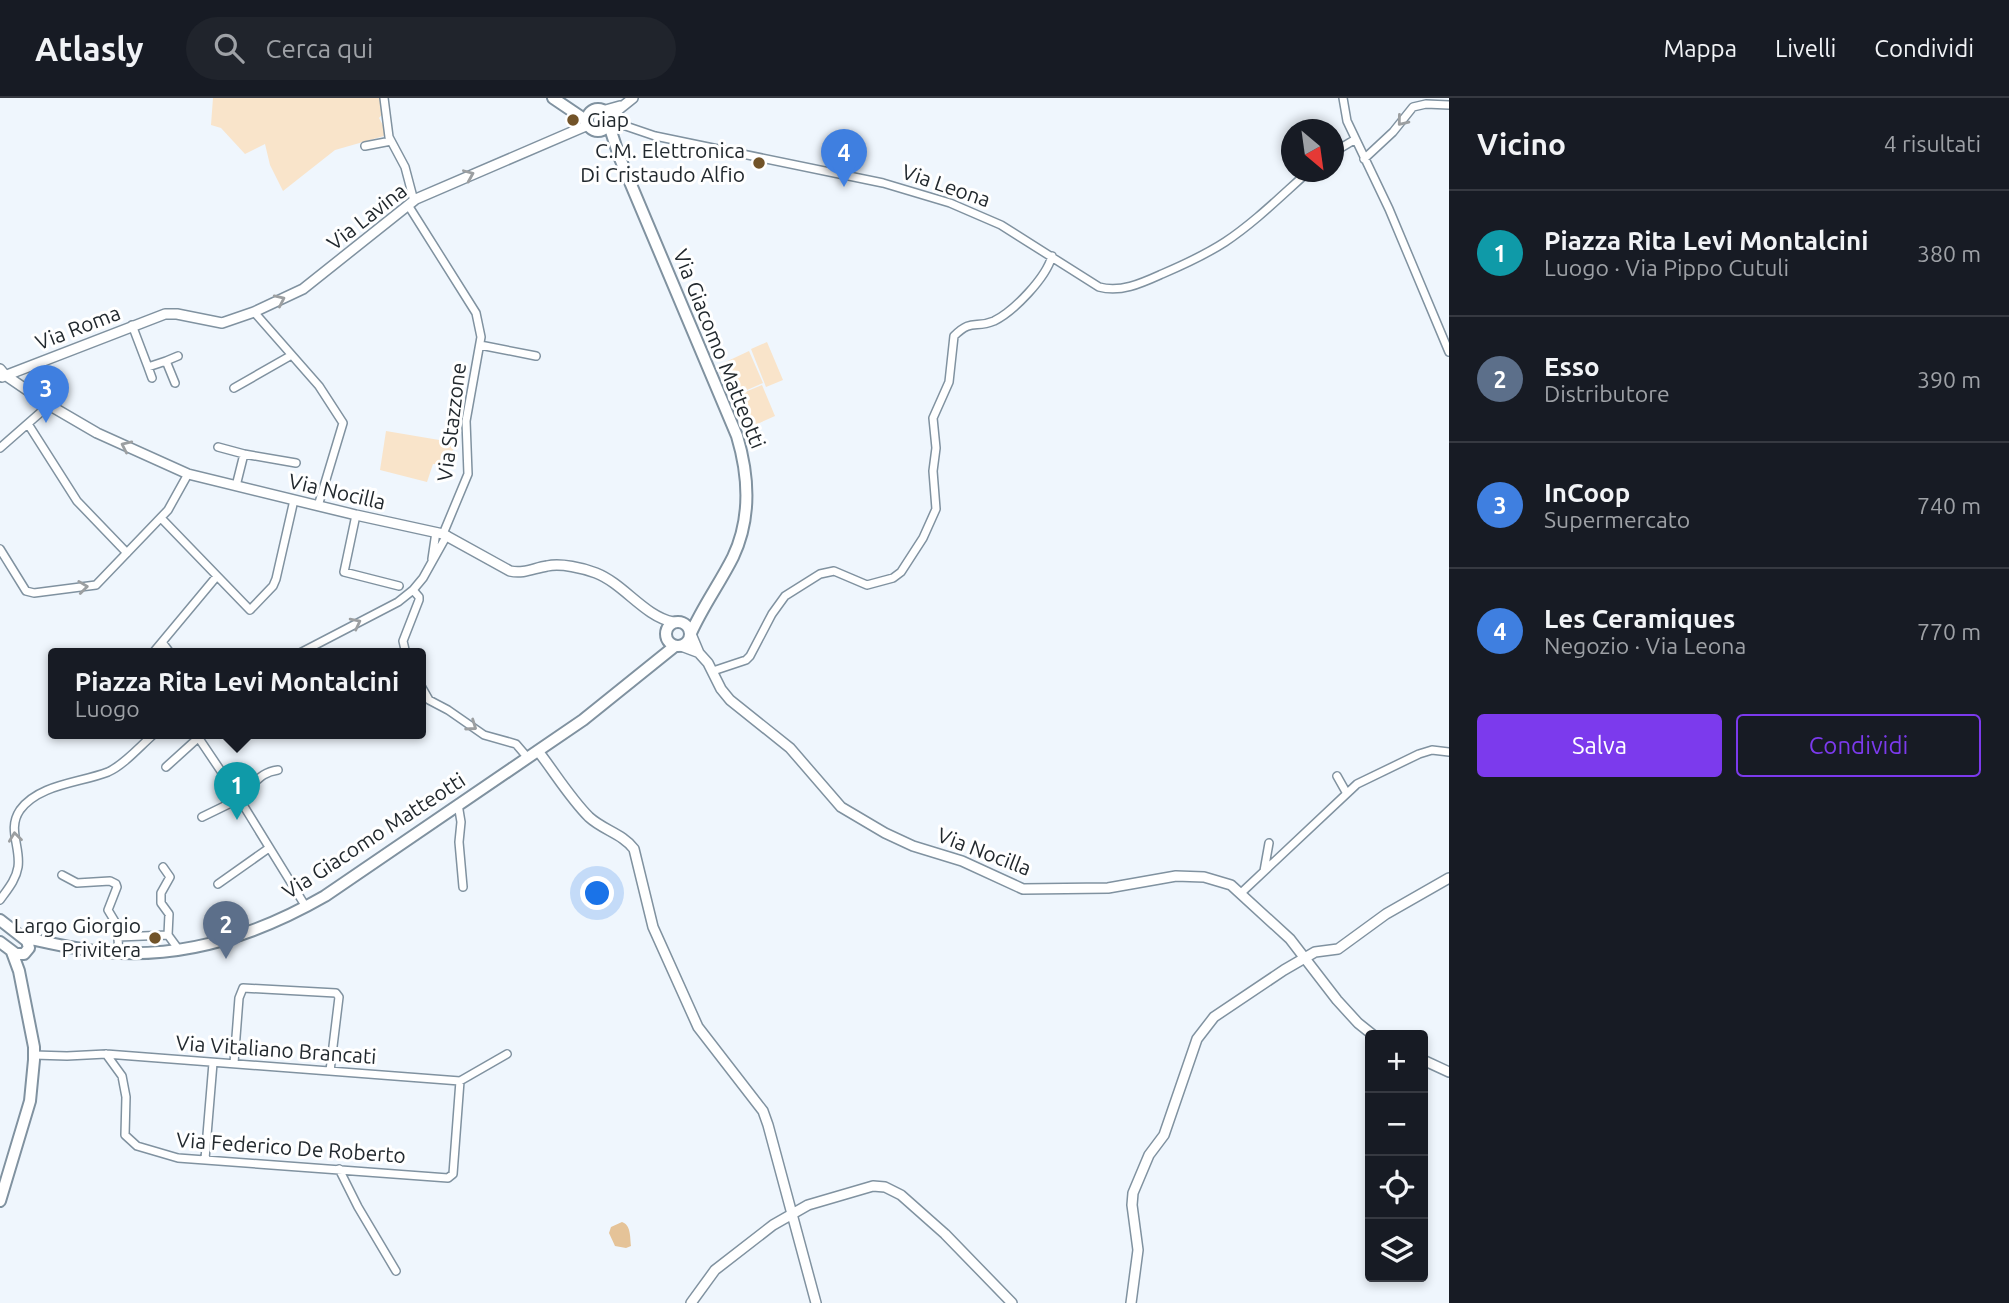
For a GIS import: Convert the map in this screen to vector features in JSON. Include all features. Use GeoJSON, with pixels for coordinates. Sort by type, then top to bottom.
{"type":"FeatureCollection","features":[{"type":"Feature","properties":{"kind":"main road"},"geometry":{"type":"LineString","coordinates":[[558,101],[604,116]]}},
{"type":"Feature","properties":{"kind":"main road"},"geometry":{"type":"LineString","coordinates":[[558,101],[609,140],[619,156]]}},
{"type":"Feature","properties":{"kind":"main road"},"geometry":{"type":"LineString","coordinates":[[590,125],[589,114],[604,116]]}},
{"type":"Feature","properties":{"kind":"main road"},"geometry":{"type":"LineString","coordinates":[[590,125],[604,129],[604,116]]}},
{"type":"Feature","properties":{"kind":"main road"},"geometry":{"type":"LineString","coordinates":[[604,116],[619,156]]}},
{"type":"Feature","properties":{"kind":"main road","name":"Via Giacomo Matteotti"},"geometry":{"type":"LineString","coordinates":[[619,156],[737,436],[745,467],[746,509],[741,534],[734,556],[708,597]]}},
{"type":"Feature","properties":{"kind":"main road"},"geometry":{"type":"LineString","coordinates":[[636,678],[657,653],[670,627],[693,612],[708,597]]}},
{"type":"Feature","properties":{"kind":"main road"},"geometry":{"type":"LineString","coordinates":[[636,678],[678,646],[687,643],[708,597]]}},
{"type":"Feature","properties":{"kind":"main road"},"geometry":{"type":"LineString","coordinates":[[670,627],[687,625],[691,633]]}},
{"type":"Feature","properties":{"kind":"main road"},"geometry":{"type":"LineString","coordinates":[[670,627],[671,644],[678,646]]}},
{"type":"Feature","properties":{"kind":"main road","name":"Via Giacomo Matteotti"},"geometry":{"type":"LineString","coordinates":[[62,947],[119,953],[179,950],[240,935],[279,920],[306,907],[533,754],[583,720],[636,678]]}},
{"type":"Feature","properties":{"kind":"main road"},"geometry":{"type":"LineString","coordinates":[[1,920],[29,944],[20,961],[19,971]]}},
{"type":"Feature","properties":{"kind":"main road"},"geometry":{"type":"LineString","coordinates":[[22,937],[62,947]]}},
{"type":"Feature","properties":{"kind":"main road"},"geometry":{"type":"LineString","coordinates":[[0,942],[12,952],[19,971],[34,1055],[30,1101],[0,1201]]}},
{"type":"Feature","properties":{"kind":"main road"},"geometry":{"type":"LineString","coordinates":[[12,952],[25,953],[62,947]]}},
{"type":"Feature","properties":{"kind":"street","name":"Via Stazzone"},"geometry":{"type":"LineString","coordinates":[[384,98],[391,141],[408,176],[411,203],[476,313],[481,329],[466,421],[468,474],[431,565],[413,590]]}},
{"type":"Feature","properties":{"kind":"street"},"geometry":{"type":"LineString","coordinates":[[1343,98],[1354,139],[1389,209],[1449,352]]}},
{"type":"Feature","properties":{"kind":"street"},"geometry":{"type":"LineString","coordinates":[[604,116],[629,101]]}},
{"type":"Feature","properties":{"kind":"street"},"geometry":{"type":"LineString","coordinates":[[1364,159],[1393,132],[1413,107],[1426,104],[1449,105]]}},
{"type":"Feature","properties":{"kind":"street","name":"Via Leona"},"geometry":{"type":"LineString","coordinates":[[604,116],[655,136],[883,183],[950,203],[1001,225],[1099,287],[1113,289],[1129,287],[1184,264],[1226,242],[1297,182]]}},
{"type":"Feature","properties":{"kind":"street","name":"Via Lavina"},"geometry":{"type":"LineString","coordinates":[[169,313],[222,323],[254,312],[303,289],[411,203],[461,178],[590,125]]}},
{"type":"Feature","properties":{"kind":"street"},"geometry":{"type":"LineString","coordinates":[[1344,146],[1354,139]]}},
{"type":"Feature","properties":{"kind":"street"},"geometry":{"type":"LineString","coordinates":[[365,146],[391,141]]}},
{"type":"Feature","properties":{"kind":"street"},"geometry":{"type":"LineString","coordinates":[[713,671],[746,660],[785,596],[820,574],[834,571],[867,585],[894,578],[901,572],[923,537],[936,509],[933,418],[949,382],[954,336],[968,324],[988,323],[1011,309],[1046,271],[1052,256]]}},
{"type":"Feature","properties":{"kind":"street"},"geometry":{"type":"LineString","coordinates":[[254,312],[319,386],[343,423],[318,506]]}},
{"type":"Feature","properties":{"kind":"street","name":"Via Roma"},"geometry":{"type":"LineString","coordinates":[[2,374],[169,313]]}},
{"type":"Feature","properties":{"kind":"street"},"geometry":{"type":"LineString","coordinates":[[132,325],[152,378]]}},
{"type":"Feature","properties":{"kind":"street"},"geometry":{"type":"LineString","coordinates":[[480,345],[536,356]]}},
{"type":"Feature","properties":{"kind":"street"},"geometry":{"type":"LineString","coordinates":[[234,388],[290,355]]}},
{"type":"Feature","properties":{"kind":"street"},"geometry":{"type":"LineString","coordinates":[[148,367],[178,356]]}},
{"type":"Feature","properties":{"kind":"street"},"geometry":{"type":"LineString","coordinates":[[166,361],[174,383]]}},
{"type":"Feature","properties":{"kind":"street","name":"Via Nocilla"},"geometry":{"type":"LineString","coordinates":[[2,374],[97,433],[188,474],[442,534],[510,571],[522,572],[554,565],[593,572],[607,579],[670,627]]}},
{"type":"Feature","properties":{"kind":"street"},"geometry":{"type":"LineString","coordinates":[[0,448],[49,405]]}},
{"type":"Feature","properties":{"kind":"street"},"geometry":{"type":"LineString","coordinates":[[28,424],[77,501],[127,553]]}},
{"type":"Feature","properties":{"kind":"street"},"geometry":{"type":"LineString","coordinates":[[218,447],[296,463]]}},
{"type":"Feature","properties":{"kind":"street"},"geometry":{"type":"LineString","coordinates":[[236,486],[244,454]]}},
{"type":"Feature","properties":{"kind":"street"},"geometry":{"type":"LineString","coordinates":[[0,549],[26,592],[96,585],[161,518],[174,501],[188,474]]}},
{"type":"Feature","properties":{"kind":"street"},"geometry":{"type":"LineString","coordinates":[[161,518],[250,610],[273,586],[276,579],[294,500]]}},
{"type":"Feature","properties":{"kind":"street"},"geometry":{"type":"LineString","coordinates":[[356,515],[344,572],[399,586]]}},
{"type":"Feature","properties":{"kind":"street"},"geometry":{"type":"LineString","coordinates":[[157,648],[217,576]]}},
{"type":"Feature","properties":{"kind":"street"},"geometry":{"type":"LineString","coordinates":[[310,648],[398,602],[413,590],[419,600],[403,641],[405,648]]}},
{"type":"Feature","properties":{"kind":"street","name":"Via Nocilla"},"geometry":{"type":"LineString","coordinates":[[691,633],[699,653],[730,700],[790,748],[841,807],[895,839],[962,861],[1023,889],[1108,888],[1176,877],[1219,880],[1241,893],[1290,939],[1337,1000],[1368,1030]]}},
{"type":"Feature","properties":{"kind":"street"},"geometry":{"type":"LineString","coordinates":[[162,642],[166,648]]}},
{"type":"Feature","properties":{"kind":"street"},"geometry":{"type":"LineString","coordinates":[[678,646],[699,653]]}},
{"type":"Feature","properties":{"kind":"street"},"geometry":{"type":"LineString","coordinates":[[426,695],[429,700],[484,735],[516,744],[533,754],[586,814],[603,828],[629,842],[634,849],[653,927],[698,1027],[762,1111],[793,1213],[812,1296],[816,1303]]}},
{"type":"Feature","properties":{"kind":"street"},"geometry":{"type":"LineString","coordinates":[[0,900],[16,875],[18,859],[13,827],[24,805],[41,793],[110,771],[147,739]]}},
{"type":"Feature","properties":{"kind":"street"},"geometry":{"type":"LineString","coordinates":[[166,766],[194,739]]}},
{"type":"Feature","properties":{"kind":"street"},"geometry":{"type":"LineString","coordinates":[[199,739],[306,907]]}},
{"type":"Feature","properties":{"kind":"street"},"geometry":{"type":"LineString","coordinates":[[1241,893],[1310,831],[1346,792],[1379,772],[1419,754],[1432,750],[1449,752]]}},
{"type":"Feature","properties":{"kind":"street"},"geometry":{"type":"LineString","coordinates":[[202,817],[244,793],[267,771],[278,769]]}},
{"type":"Feature","properties":{"kind":"street"},"geometry":{"type":"LineString","coordinates":[[1337,776],[1346,792]]}},
{"type":"Feature","properties":{"kind":"street"},"geometry":{"type":"LineString","coordinates":[[458,804],[464,887]]}},
{"type":"Feature","properties":{"kind":"street"},"geometry":{"type":"LineString","coordinates":[[1263,871],[1269,844]]}},
{"type":"Feature","properties":{"kind":"street"},"geometry":{"type":"LineString","coordinates":[[218,884],[269,848]]}},
{"type":"Feature","properties":{"kind":"street"},"geometry":{"type":"LineString","coordinates":[[163,867],[170,877],[161,893],[161,903],[169,915],[168,935],[179,950]]}},
{"type":"Feature","properties":{"kind":"street"},"geometry":{"type":"LineString","coordinates":[[62,875],[77,883],[110,881],[116,884],[108,910],[117,925],[119,953]]}},
{"type":"Feature","properties":{"kind":"street"},"geometry":{"type":"LineString","coordinates":[[1131,1303],[1138,1250],[1133,1193],[1149,1154],[1164,1135],[1197,1039],[1220,1012],[1284,970],[1315,952],[1338,949],[1386,914],[1449,878]]}},
{"type":"Feature","properties":{"kind":"street"},"geometry":{"type":"LineString","coordinates":[[118,937],[168,935]]}},
{"type":"Feature","properties":{"kind":"street"},"geometry":{"type":"LineString","coordinates":[[1284,970],[1297,968],[1314,971]]}},
{"type":"Feature","properties":{"kind":"street"},"geometry":{"type":"LineString","coordinates":[[234,1063],[239,998],[243,988],[336,993],[339,997],[330,1071]]}},
{"type":"Feature","properties":{"kind":"street"},"geometry":{"type":"LineString","coordinates":[[460,1081],[508,1054]]}},
{"type":"Feature","properties":{"kind":"street","name":"Via Vitaliano Brancati"},"geometry":{"type":"LineString","coordinates":[[34,1055],[106,1055],[460,1081]]}},
{"type":"Feature","properties":{"kind":"street","name":"Via Federico De Roberto"},"geometry":{"type":"LineString","coordinates":[[106,1055],[122,1076],[127,1097],[125,1135],[137,1146],[164,1155],[448,1178],[452,1176],[460,1081]]}},
{"type":"Feature","properties":{"kind":"street"},"geometry":{"type":"LineString","coordinates":[[1428,1062],[1449,1072]]}},
{"type":"Feature","properties":{"kind":"street"},"geometry":{"type":"LineString","coordinates":[[205,1159],[213,1063]]}},
{"type":"Feature","properties":{"kind":"street"},"geometry":{"type":"LineString","coordinates":[[339,1169],[396,1271]]}},
{"type":"Feature","properties":{"kind":"street"},"geometry":{"type":"LineString","coordinates":[[691,1303],[715,1270],[793,1213],[873,1186],[893,1189],[946,1234],[1012,1303]]}},
{"type":"Feature","properties":{"kind":"shaded area"},"geometry":{"type":"Polygon","coordinates":[[[213,98],[382,98],[385,111],[379,118],[384,127],[384,136],[335,150],[283,191],[270,165],[265,144],[245,154],[221,128],[211,125],[213,98]]]}},
{"type":"Feature","properties":{"kind":"shaded area"},"geometry":{"type":"Polygon","coordinates":[[[767,342],[783,380],[766,387],[751,349],[767,342]]]}},
{"type":"Feature","properties":{"kind":"shaded area"},"geometry":{"type":"Polygon","coordinates":[[[749,351],[763,383],[747,390],[745,385],[746,390],[730,397],[717,366],[749,351]]]}},
{"type":"Feature","properties":{"kind":"shaded area"},"geometry":{"type":"Polygon","coordinates":[[[762,385],[775,416],[744,430],[731,398],[762,385]]]}},
{"type":"Feature","properties":{"kind":"shaded area"},"geometry":{"type":"Polygon","coordinates":[[[386,431],[457,443],[445,464],[433,464],[427,482],[380,470],[386,431]]]}},
{"type":"Feature","properties":{"kind":"shaded area"},"geometry":{"type":"Polygon","coordinates":[[[622,1222],[629,1229],[630,1235],[631,1246],[626,1248],[615,1246],[609,1233],[611,1227],[622,1222]]]}},
{"type":"Feature","properties":{"kind":"place","name":"Giap"},"geometry":{"type":"Point","coordinates":[573,120]}},
{"type":"Feature","properties":{"kind":"place","name":"C.M. Elettronica Di Cristaudo Alfio"},"geometry":{"type":"Point","coordinates":[759,163]}},
{"type":"Feature","properties":{"kind":"place","name":"Les Ceramiques"},"geometry":{"type":"Point","coordinates":[844,187]}},
{"type":"Feature","properties":{"kind":"place","name":"InCoop"},"geometry":{"type":"Point","coordinates":[46,423]}},
{"type":"Feature","properties":{"kind":"place","name":"Piazza Rita Levi Montalcini"},"geometry":{"type":"Point","coordinates":[237,820]}},
{"type":"Feature","properties":{"kind":"place","name":"Largo Giorgio Privitera"},"geometry":{"type":"Point","coordinates":[155,938]}},
{"type":"Feature","properties":{"kind":"place","name":"Esso"},"geometry":{"type":"Point","coordinates":[226,959]}}]}
